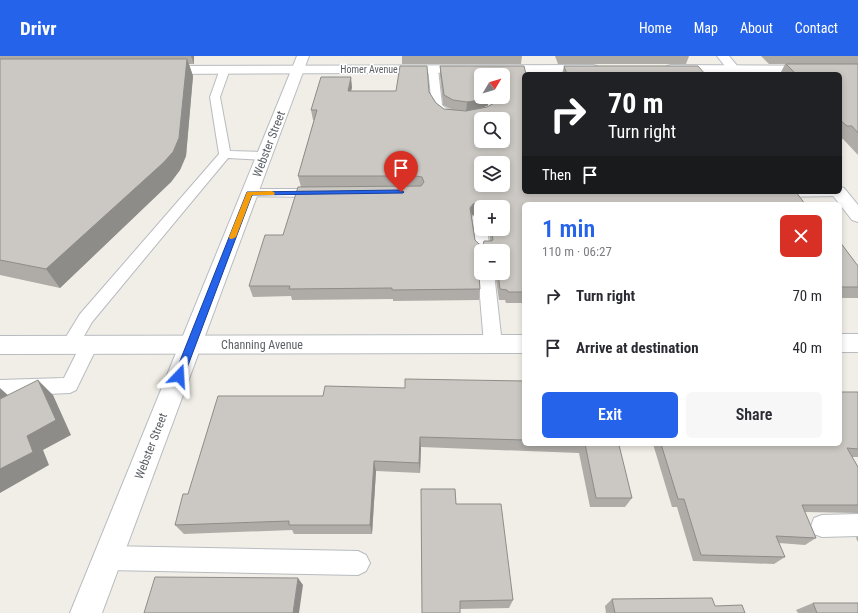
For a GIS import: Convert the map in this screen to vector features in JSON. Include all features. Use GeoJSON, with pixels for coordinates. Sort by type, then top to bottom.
{"type":"FeatureCollection","features":[{"type":"Feature","properties":{"kind":"street"},"geometry":{"type":"LineString","coordinates":[[722,56],[736,72]]}},
{"type":"Feature","properties":{"kind":"street","name":"Homer Avenue"},"geometry":{"type":"LineString","coordinates":[[148,70],[225,69],[300,63],[474,71]]}},
{"type":"Feature","properties":{"kind":"street","name":"Webster Street"},"geometry":{"type":"LineString","coordinates":[[86,613],[300,63]]}},
{"type":"Feature","properties":{"kind":"street","name":"Homer Avenue"},"geometry":{"type":"LineString","coordinates":[[510,71],[602,69]]}},
{"type":"Feature","properties":{"kind":"street"},"geometry":{"type":"LineString","coordinates":[[660,69],[736,72],[858,70]]}},
{"type":"Feature","properties":{"kind":"street"},"geometry":{"type":"LineString","coordinates":[[842,343],[858,343]]}},
{"type":"Feature","properties":{"kind":"street","name":"Channing Avenue"},"geometry":{"type":"LineString","coordinates":[[0,344],[522,344]]}},
{"type":"Feature","properties":{"kind":"lane"},"geometry":{"type":"LineString","coordinates":[[225,69],[215,97],[225,154]]}},
{"type":"Feature","properties":{"kind":"lane"},"geometry":{"type":"LineString","coordinates":[[433,69],[437,106],[450,116],[473,116],[490,112],[494,104]]}},
{"type":"Feature","properties":{"kind":"lane"},"geometry":{"type":"LineString","coordinates":[[225,154],[264,156]]}},
{"type":"Feature","properties":{"kind":"lane"},"geometry":{"type":"LineString","coordinates":[[0,388],[70,385],[86,318],[225,154]]}},
{"type":"Feature","properties":{"kind":"lane"},"geometry":{"type":"LineString","coordinates":[[250,193],[330,193]]}},
{"type":"Feature","properties":{"kind":"lane"},"geometry":{"type":"LineString","coordinates":[[760,194],[848,201]]}},
{"type":"Feature","properties":{"kind":"lane"},"geometry":{"type":"LineString","coordinates":[[487,280],[493,344]]}},
{"type":"Feature","properties":{"kind":"lane"},"geometry":{"type":"LineString","coordinates":[[822,526],[858,525]]}},
{"type":"Feature","properties":{"kind":"lane"},"geometry":{"type":"LineString","coordinates":[[108,558],[358,563]]}},
{"type":"Feature","properties":{"kind":"building"},"geometry":{"type":"Polygon","coordinates":[[[0,59],[187,59],[179,138],[173,152],[163,163],[46,269],[0,260],[0,59]]]}},
{"type":"Feature","properties":{"kind":"building"},"geometry":{"type":"Polygon","coordinates":[[[786,64],[858,64],[858,133],[852,126],[847,126],[842,122],[842,72],[794,72],[786,64]]]}},
{"type":"Feature","properties":{"kind":"building"},"geometry":{"type":"Polygon","coordinates":[[[400,66],[427,66],[429,92],[436,103],[444,109],[466,111],[487,107],[492,104],[510,104],[510,68],[474,68],[474,101],[467,102],[453,100],[444,95],[440,66],[524,66],[526,72],[522,72],[522,194],[798,194],[804,202],[522,202],[522,292],[508,292],[507,290],[500,289],[499,280],[510,280],[510,244],[483,244],[484,241],[493,240],[492,236],[510,236],[510,200],[474,200],[474,204],[470,208],[475,240],[479,244],[474,244],[474,280],[479,280],[480,289],[289,289],[290,286],[249,286],[265,235],[283,235],[298,187],[421,186],[424,182],[422,177],[416,176],[298,176],[317,110],[311,110],[321,77],[351,77],[348,91],[396,91],[400,66]]]}},
{"type":"Feature","properties":{"kind":"building"},"geometry":{"type":"Polygon","coordinates":[[[564,66],[698,66],[703,72],[566,72],[564,66]]]}},
{"type":"Feature","properties":{"kind":"building"},"geometry":{"type":"Polygon","coordinates":[[[842,245],[858,266],[858,287],[842,287],[842,245]]]}},
{"type":"Feature","properties":{"kind":"building"},"geometry":{"type":"Polygon","coordinates":[[[405,379],[522,381],[522,440],[420,437],[419,463],[374,461],[370,525],[289,525],[289,521],[175,525],[183,494],[188,494],[218,396],[323,396],[325,386],[405,388],[405,379]]]}},
{"type":"Feature","properties":{"kind":"building"},"geometry":{"type":"Polygon","coordinates":[[[38,380],[56,420],[27,436],[33,452],[0,469],[0,399],[38,380]]]}},
{"type":"Feature","properties":{"kind":"building"},"geometry":{"type":"Polygon","coordinates":[[[842,392],[858,392],[858,449],[847,448],[858,467],[858,505],[802,505],[816,538],[776,536],[785,557],[701,555],[684,499],[678,499],[662,446],[842,446],[842,392]]]}},
{"type":"Feature","properties":{"kind":"building"},"geometry":{"type":"Polygon","coordinates":[[[585,446],[619,446],[632,498],[596,498],[585,446]]]}},
{"type":"Feature","properties":{"kind":"building"},"geometry":{"type":"Polygon","coordinates":[[[421,489],[455,489],[456,504],[501,504],[513,600],[460,601],[460,613],[422,613],[421,489]]]}},
{"type":"Feature","properties":{"kind":"building"},"geometry":{"type":"Polygon","coordinates":[[[155,577],[298,578],[293,613],[144,613],[155,577]]]}},
{"type":"Feature","properties":{"kind":"building"},"geometry":{"type":"Polygon","coordinates":[[[712,598],[715,606],[742,605],[745,613],[615,613],[612,599],[712,598]]]}},
{"type":"Feature","properties":{"kind":"building"},"geometry":{"type":"Polygon","coordinates":[[[813,603],[858,603],[858,613],[817,613],[813,603]]]}},
{"type":"Feature","properties":{"kind":"slow traffic"},"geometry":{"type":"LineString","coordinates":[[232,237],[250,193],[272,193]]}},
{"type":"Feature","properties":{"kind":"route"},"geometry":{"type":"LineString","coordinates":[[179,376],[180,370],[250,193],[401,192]]}}]}
